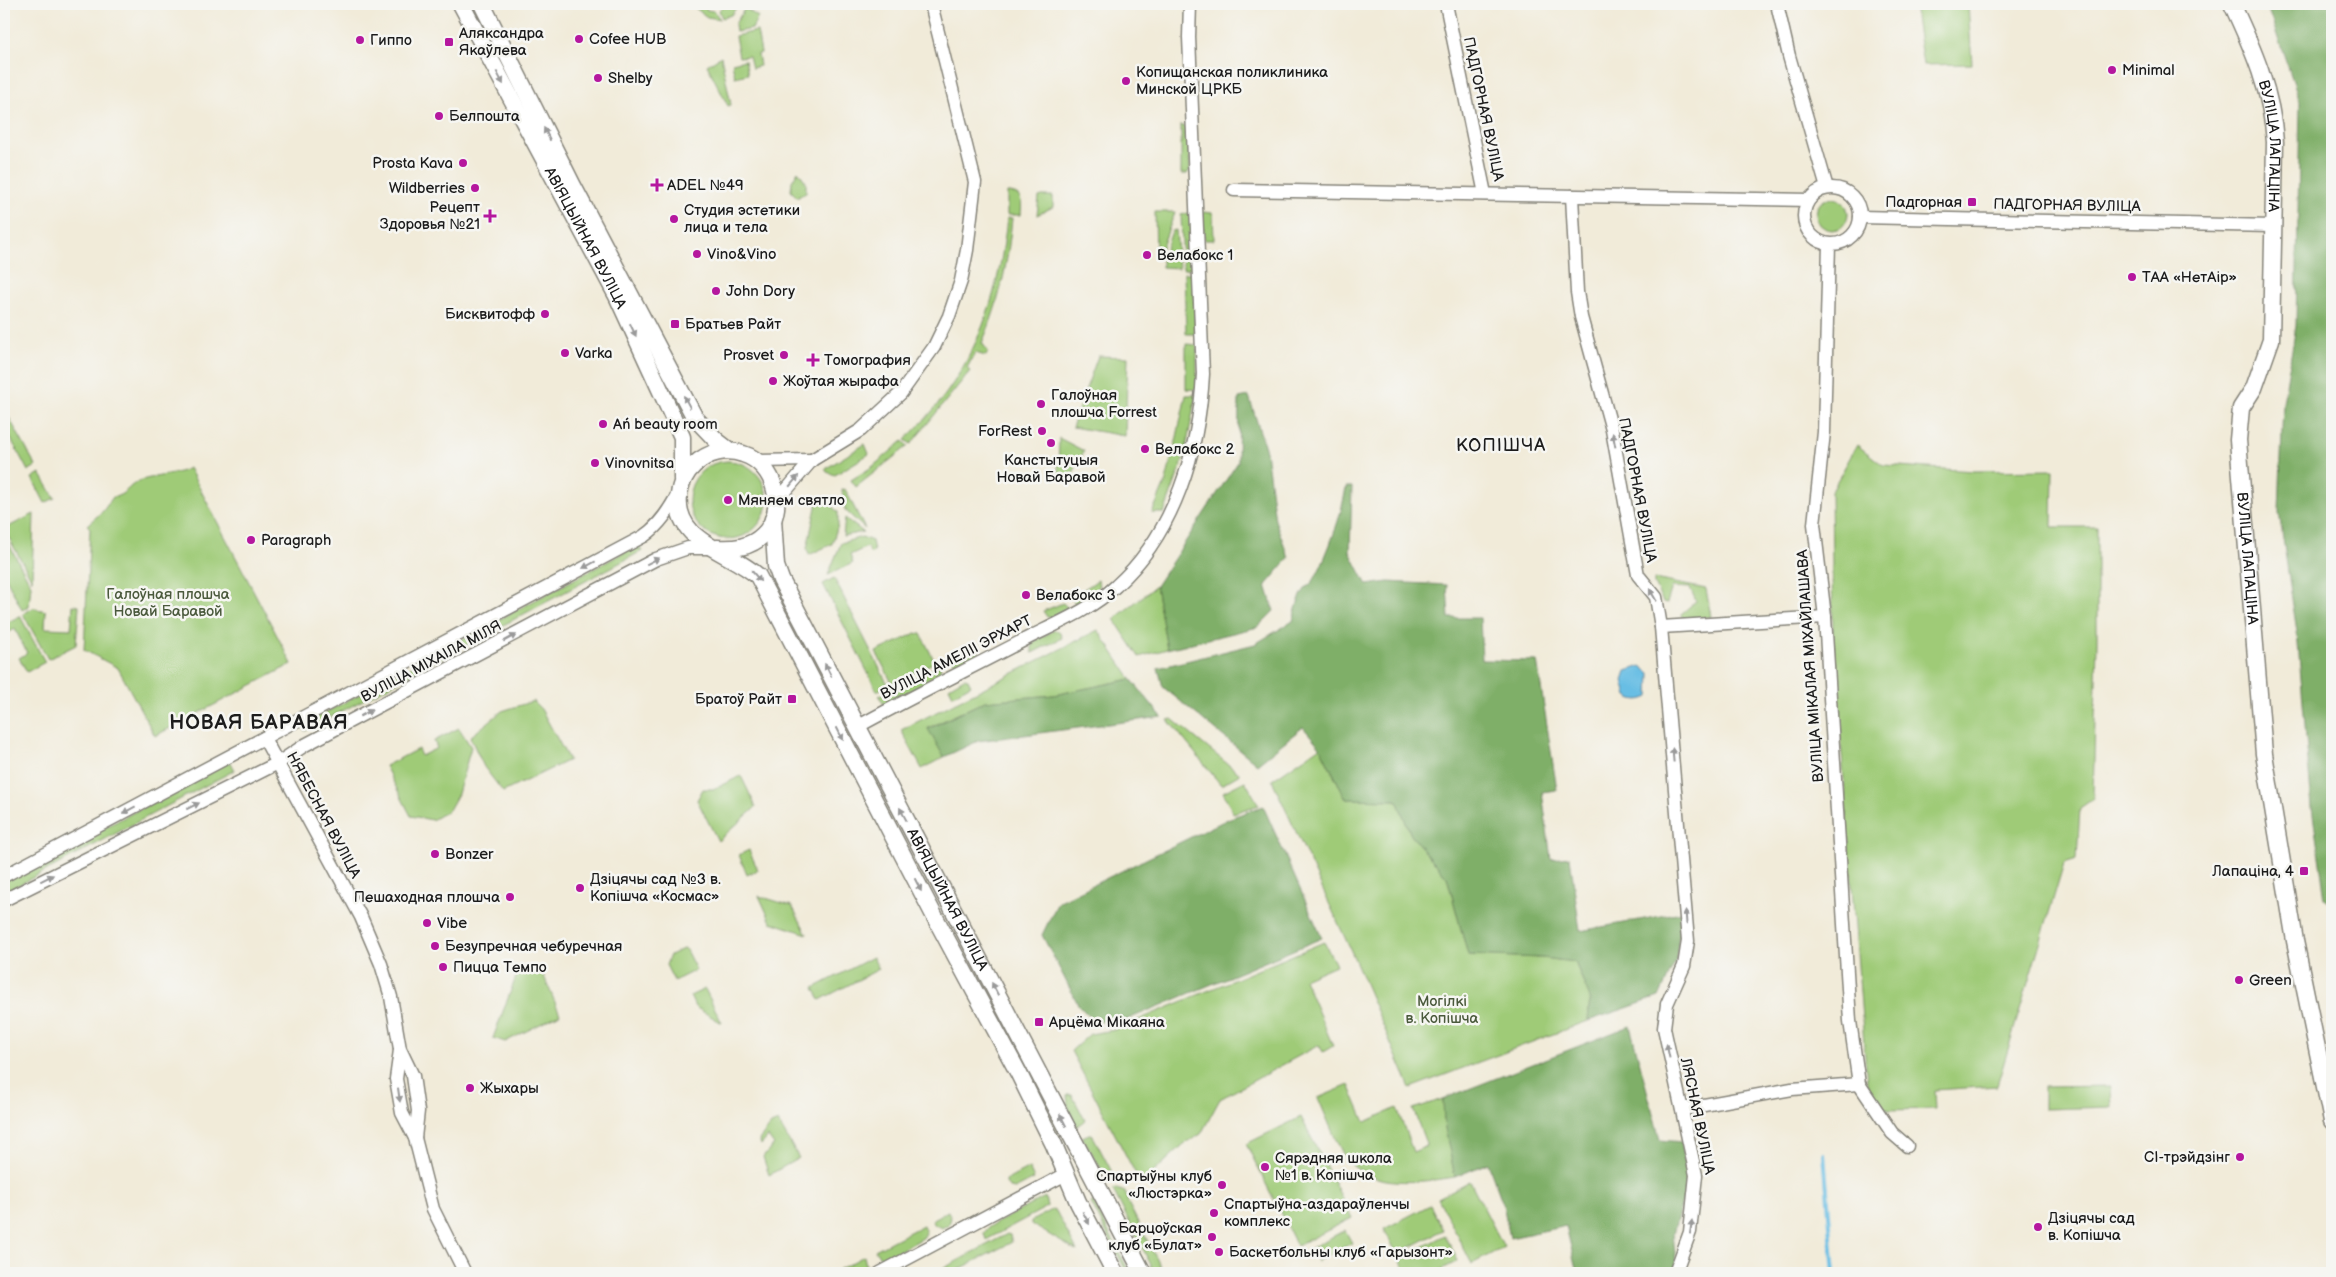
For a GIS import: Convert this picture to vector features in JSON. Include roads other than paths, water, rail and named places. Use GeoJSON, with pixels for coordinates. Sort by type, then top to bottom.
{"type":"FeatureCollection","features":[{"type":"Feature","properties":{"kind":"main road","name":"АВІЯЦЫЙНАЯ ВУЛІЦА"},"geometry":{"type":"LineString","coordinates":[[461,4],[617,296],[682,437],[680,487]]}},
{"type":"Feature","properties":{"kind":"main road","name":"АВІЯЦЫЙНАЯ ВУЛІЦА"},"geometry":{"type":"LineString","coordinates":[[482,4],[572,184],[695,418],[717,442],[730,451]]}},
{"type":"Feature","properties":{"kind":"main road","name":"ВУЛІЦА ЛАПАЦІНА"},"geometry":{"type":"LineString","coordinates":[[2232,4],[2255,53],[2273,116],[2271,340],[2254,388],[2241,408],[2238,440],[2264,754],[2295,940],[2332,1121]]}},
{"type":"Feature","properties":{"kind":"main road"},"geometry":{"type":"LineString","coordinates":[[717,548],[735,549],[752,543],[763,535],[773,519],[777,501],[772,479],[758,461],[748,455],[730,451],[712,454],[701,459],[691,467],[680,487],[679,512],[686,525],[698,540],[717,548],[758,576],[933,915],[1019,1074],[1078,1202],[1115,1273]]}},
{"type":"Feature","properties":{"kind":"main road","name":"АВІЯЦЫЙНАЯ ВУЛІЦА"},"geometry":{"type":"LineString","coordinates":[[773,519],[776,566],[781,580],[1143,1273]]}},
{"type":"Feature","properties":{"kind":"main road"},"geometry":{"type":"LineString","coordinates":[[1066,1174],[1086,1163]]}},
{"type":"Feature","properties":{"kind":"street"},"geometry":{"type":"LineString","coordinates":[[777,501],[812,460],[861,430],[902,393],[934,347],[949,316],[961,281],[968,250],[975,182],[931,4]]}},
{"type":"Feature","properties":{"kind":"street","name":"ВУЛІЦА АМЕЛІІ ЭРХАРТ"},"geometry":{"type":"LineString","coordinates":[[857,727],[1076,613],[1112,590],[1148,551],[1175,502],[1191,452],[1200,414],[1203,374],[1189,37],[1190,4]]}},
{"type":"Feature","properties":{"kind":"street","name":"ПАДГОРНАЯ ВУЛІЦА"},"geometry":{"type":"LineString","coordinates":[[1446,4],[1485,194],[1808,200]]}},
{"type":"Feature","properties":{"kind":"street"},"geometry":{"type":"LineString","coordinates":[[1777,4],[1789,56],[1827,188]]}},
{"type":"Feature","properties":{"kind":"street"},"geometry":{"type":"LineString","coordinates":[[1827,188],[1839,188],[1850,194],[1858,205],[1860,217],[1857,228],[1850,237],[1841,243],[1830,244],[1814,237],[1804,223],[1804,211],[1808,200],[1819,190],[1827,188]]}},
{"type":"Feature","properties":{"kind":"street"},"geometry":{"type":"LineString","coordinates":[[1234,190],[1485,194]]}},
{"type":"Feature","properties":{"kind":"street","name":"ПАДГОРНАЯ ВУЛІЦА"},"geometry":{"type":"LineString","coordinates":[[1572,196],[1577,292],[1581,317],[1612,430],[1638,575],[1656,597],[1683,864],[1688,941],[1684,966]]}},
{"type":"Feature","properties":{"kind":"street","name":"ПАДГОРНАЯ ВУЛІЦА"},"geometry":{"type":"LineString","coordinates":[[1860,217],[2272,226]]}},
{"type":"Feature","properties":{"kind":"street","name":"ВУЛІЦА МІКАЛАЯ МІХАЙЛАШАВА"},"geometry":{"type":"LineString","coordinates":[[1830,244],[1824,432],[1814,524],[1824,617],[1850,1021],[1859,1084]]}},
{"type":"Feature","properties":{"kind":"street"},"geometry":{"type":"LineString","coordinates":[[758,461],[812,460]]}},
{"type":"Feature","properties":{"kind":"street","name":"ВУЛІЦА МІХАІЛА МІЛЯ"},"geometry":{"type":"LineString","coordinates":[[4,876],[644,536],[658,524],[680,487]]}},
{"type":"Feature","properties":{"kind":"street","name":"ВУЛІЦА МІХАІЛА МІЛЯ"},"geometry":{"type":"LineString","coordinates":[[4,900],[278,763],[305,745],[656,559],[688,548],[717,548]]}},
{"type":"Feature","properties":{"kind":"street"},"geometry":{"type":"LineString","coordinates":[[1660,627],[1824,617]]}},
{"type":"Feature","properties":{"kind":"street","name":"НЯБЕСНАЯ ВУЛІЦА"},"geometry":{"type":"LineString","coordinates":[[264,738],[372,940],[389,987],[400,1049],[413,1076],[418,1111],[415,1138],[433,1209],[465,1273]]}},
{"type":"Feature","properties":{"kind":"street","name":"ЛЯСНАЯ ВУЛІЦА"},"geometry":{"type":"LineString","coordinates":[[1675,1273],[1689,1238],[1696,1175],[1664,1028],[1667,1004],[1684,966]]}},
{"type":"Feature","properties":{"kind":"street"},"geometry":{"type":"LineString","coordinates":[[1682,1109],[1792,1089],[1859,1084],[1892,1133],[1907,1146]]}},
{"type":"Feature","properties":{"kind":"street"},"geometry":{"type":"LineString","coordinates":[[880,1273],[1066,1174]]}},
{"type":"Feature","properties":{"kind":"water"},"geometry":{"type":"Polygon","coordinates":[[[1641,666],[1650,673],[1649,697],[1635,700],[1627,696],[1623,680],[1626,671],[1641,666]]]}},
{"type":"Feature","properties":{"kind":"waterway"},"geometry":{"type":"LineString","coordinates":[[1824,1154],[1834,1273]]}},
{"type":"Feature","properties":{"kind":"place","name":"Cofee HUB"},"geometry":{"type":"Point","coordinates":[579,39]}},
{"type":"Feature","properties":{"kind":"place","name":"Гиппо"},"geometry":{"type":"Point","coordinates":[360,40]}},
{"type":"Feature","properties":{"kind":"place","name":"Аляксандра Якаўлева"},"geometry":{"type":"Point","coordinates":[449,42]}},
{"type":"Feature","properties":{"kind":"place","name":"Minimal"},"geometry":{"type":"Point","coordinates":[2112,70]}},
{"type":"Feature","properties":{"kind":"place","name":"Shelby"},"geometry":{"type":"Point","coordinates":[598,78]}},
{"type":"Feature","properties":{"kind":"place","name":"Копищанская поликлиника Минской ЦРКБ"},"geometry":{"type":"Point","coordinates":[1126,81]}},
{"type":"Feature","properties":{"kind":"place","name":"Белпошта"},"geometry":{"type":"Point","coordinates":[439,116]}},
{"type":"Feature","properties":{"kind":"place","name":"Prosta Kava"},"geometry":{"type":"Point","coordinates":[463,163]}},
{"type":"Feature","properties":{"kind":"place","name":"ADEL №49"},"geometry":{"type":"Point","coordinates":[657,185]}},
{"type":"Feature","properties":{"kind":"place","name":"Wildberries"},"geometry":{"type":"Point","coordinates":[475,188]}},
{"type":"Feature","properties":{"kind":"place","name":"Падгорная"},"geometry":{"type":"Point","coordinates":[1972,202]}},
{"type":"Feature","properties":{"kind":"place","name":"Рецепт Здоровья №21"},"geometry":{"type":"Point","coordinates":[490,216]}},
{"type":"Feature","properties":{"kind":"place","name":"Студия эстетики лица и тела"},"geometry":{"type":"Point","coordinates":[674,219]}},
{"type":"Feature","properties":{"kind":"place","name":"Vino&Vino"},"geometry":{"type":"Point","coordinates":[697,254]}},
{"type":"Feature","properties":{"kind":"place","name":"Велабокс 1"},"geometry":{"type":"Point","coordinates":[1147,255]}},
{"type":"Feature","properties":{"kind":"place","name":"ТАА «НетАір»"},"geometry":{"type":"Point","coordinates":[2132,277]}},
{"type":"Feature","properties":{"kind":"place","name":"John Dory"},"geometry":{"type":"Point","coordinates":[716,291]}},
{"type":"Feature","properties":{"kind":"place","name":"Бисквитофф"},"geometry":{"type":"Point","coordinates":[545,314]}},
{"type":"Feature","properties":{"kind":"place","name":"Братьев Райт"},"geometry":{"type":"Point","coordinates":[675,324]}},
{"type":"Feature","properties":{"kind":"place","name":"Varka"},"geometry":{"type":"Point","coordinates":[565,353]}},
{"type":"Feature","properties":{"kind":"place","name":"Prosvet"},"geometry":{"type":"Point","coordinates":[784,355]}},
{"type":"Feature","properties":{"kind":"place","name":"Томография"},"geometry":{"type":"Point","coordinates":[813,360]}},
{"type":"Feature","properties":{"kind":"place","name":"Жоўтая жырафа"},"geometry":{"type":"Point","coordinates":[773,381]}},
{"type":"Feature","properties":{"kind":"place","name":"Галоўная плошча Forrest"},"geometry":{"type":"Point","coordinates":[1041,404]}},
{"type":"Feature","properties":{"kind":"place","name":"Ań beauty room"},"geometry":{"type":"Point","coordinates":[603,424]}},
{"type":"Feature","properties":{"kind":"place","name":"ForRest"},"geometry":{"type":"Point","coordinates":[1042,431]}},
{"type":"Feature","properties":{"kind":"place","name":"Канстытуцыя Новай Баравой"},"geometry":{"type":"Point","coordinates":[1051,443]}},
{"type":"Feature","properties":{"kind":"place","name":"Велабокс 2"},"geometry":{"type":"Point","coordinates":[1145,449]}},
{"type":"Feature","properties":{"kind":"place","name":"Vinovnitsa"},"geometry":{"type":"Point","coordinates":[595,463]}},
{"type":"Feature","properties":{"kind":"place","name":"Мяняем святло"},"geometry":{"type":"Point","coordinates":[728,500]}},
{"type":"Feature","properties":{"kind":"place","name":"Paragraph"},"geometry":{"type":"Point","coordinates":[251,540]}},
{"type":"Feature","properties":{"kind":"place","name":"Велабокс 3"},"geometry":{"type":"Point","coordinates":[1026,595]}},
{"type":"Feature","properties":{"kind":"place","name":"Братоў Райт"},"geometry":{"type":"Point","coordinates":[792,699]}},
{"type":"Feature","properties":{"kind":"place","name":"Bonzer"},"geometry":{"type":"Point","coordinates":[435,854]}},
{"type":"Feature","properties":{"kind":"place","name":"Лапаціна, 4"},"geometry":{"type":"Point","coordinates":[2304,871]}},
{"type":"Feature","properties":{"kind":"place","name":"Дзіцячы сад №3 в. Копішча «Космас»"},"geometry":{"type":"Point","coordinates":[580,888]}},
{"type":"Feature","properties":{"kind":"place","name":"Пешаходная плошча"},"geometry":{"type":"Point","coordinates":[510,897]}},
{"type":"Feature","properties":{"kind":"place","name":"Vibe"},"geometry":{"type":"Point","coordinates":[427,923]}},
{"type":"Feature","properties":{"kind":"place","name":"Безупречная чебуречная"},"geometry":{"type":"Point","coordinates":[435,946]}},
{"type":"Feature","properties":{"kind":"place","name":"Пицца Темпо"},"geometry":{"type":"Point","coordinates":[443,967]}},
{"type":"Feature","properties":{"kind":"place","name":"Green"},"geometry":{"type":"Point","coordinates":[2239,980]}},
{"type":"Feature","properties":{"kind":"place","name":"Арцёма Мікаяна"},"geometry":{"type":"Point","coordinates":[1039,1022]}},
{"type":"Feature","properties":{"kind":"place","name":"Жыхары"},"geometry":{"type":"Point","coordinates":[470,1088]}},
{"type":"Feature","properties":{"kind":"place","name":"СІ-трэйдзінг"},"geometry":{"type":"Point","coordinates":[2240,1157]}},
{"type":"Feature","properties":{"kind":"place","name":"Сярэдняя школа №1 в. Копішча"},"geometry":{"type":"Point","coordinates":[1265,1167]}},
{"type":"Feature","properties":{"kind":"place","name":"Cпартыўны клуб «Люстэрка»"},"geometry":{"type":"Point","coordinates":[1222,1185]}},
{"type":"Feature","properties":{"kind":"place","name":"Спартыўна-аздараўленчы комплекс"},"geometry":{"type":"Point","coordinates":[1214,1213]}},
{"type":"Feature","properties":{"kind":"place","name":"Дзіцячы сад в. Копішча"},"geometry":{"type":"Point","coordinates":[2038,1227]}},
{"type":"Feature","properties":{"kind":"place","name":"Барцоўская клуб «Булат»"},"geometry":{"type":"Point","coordinates":[1212,1237]}},
{"type":"Feature","properties":{"kind":"place","name":"Баскетбольны клуб «Гарызонт»"},"geometry":{"type":"Point","coordinates":[1219,1252]}},
{"type":"Feature","properties":{"kind":"district","name":"КОПІШЧА"},"geometry":{"type":"Point","coordinates":[1501,445]}},
{"type":"Feature","properties":{"kind":"district","name":"НОВАЯ БАРАВАЯ"},"geometry":{"type":"Point","coordinates":[259,722]}},
{"type":"Feature","properties":{"kind":"park label","name":"Галоўная плошча Новай Баравой"},"geometry":{"type":"Point","coordinates":[168,602]}},
{"type":"Feature","properties":{"kind":"park label","name":"Могілкі в. Копішча"},"geometry":{"type":"Point","coordinates":[1442,1010]}}]}
